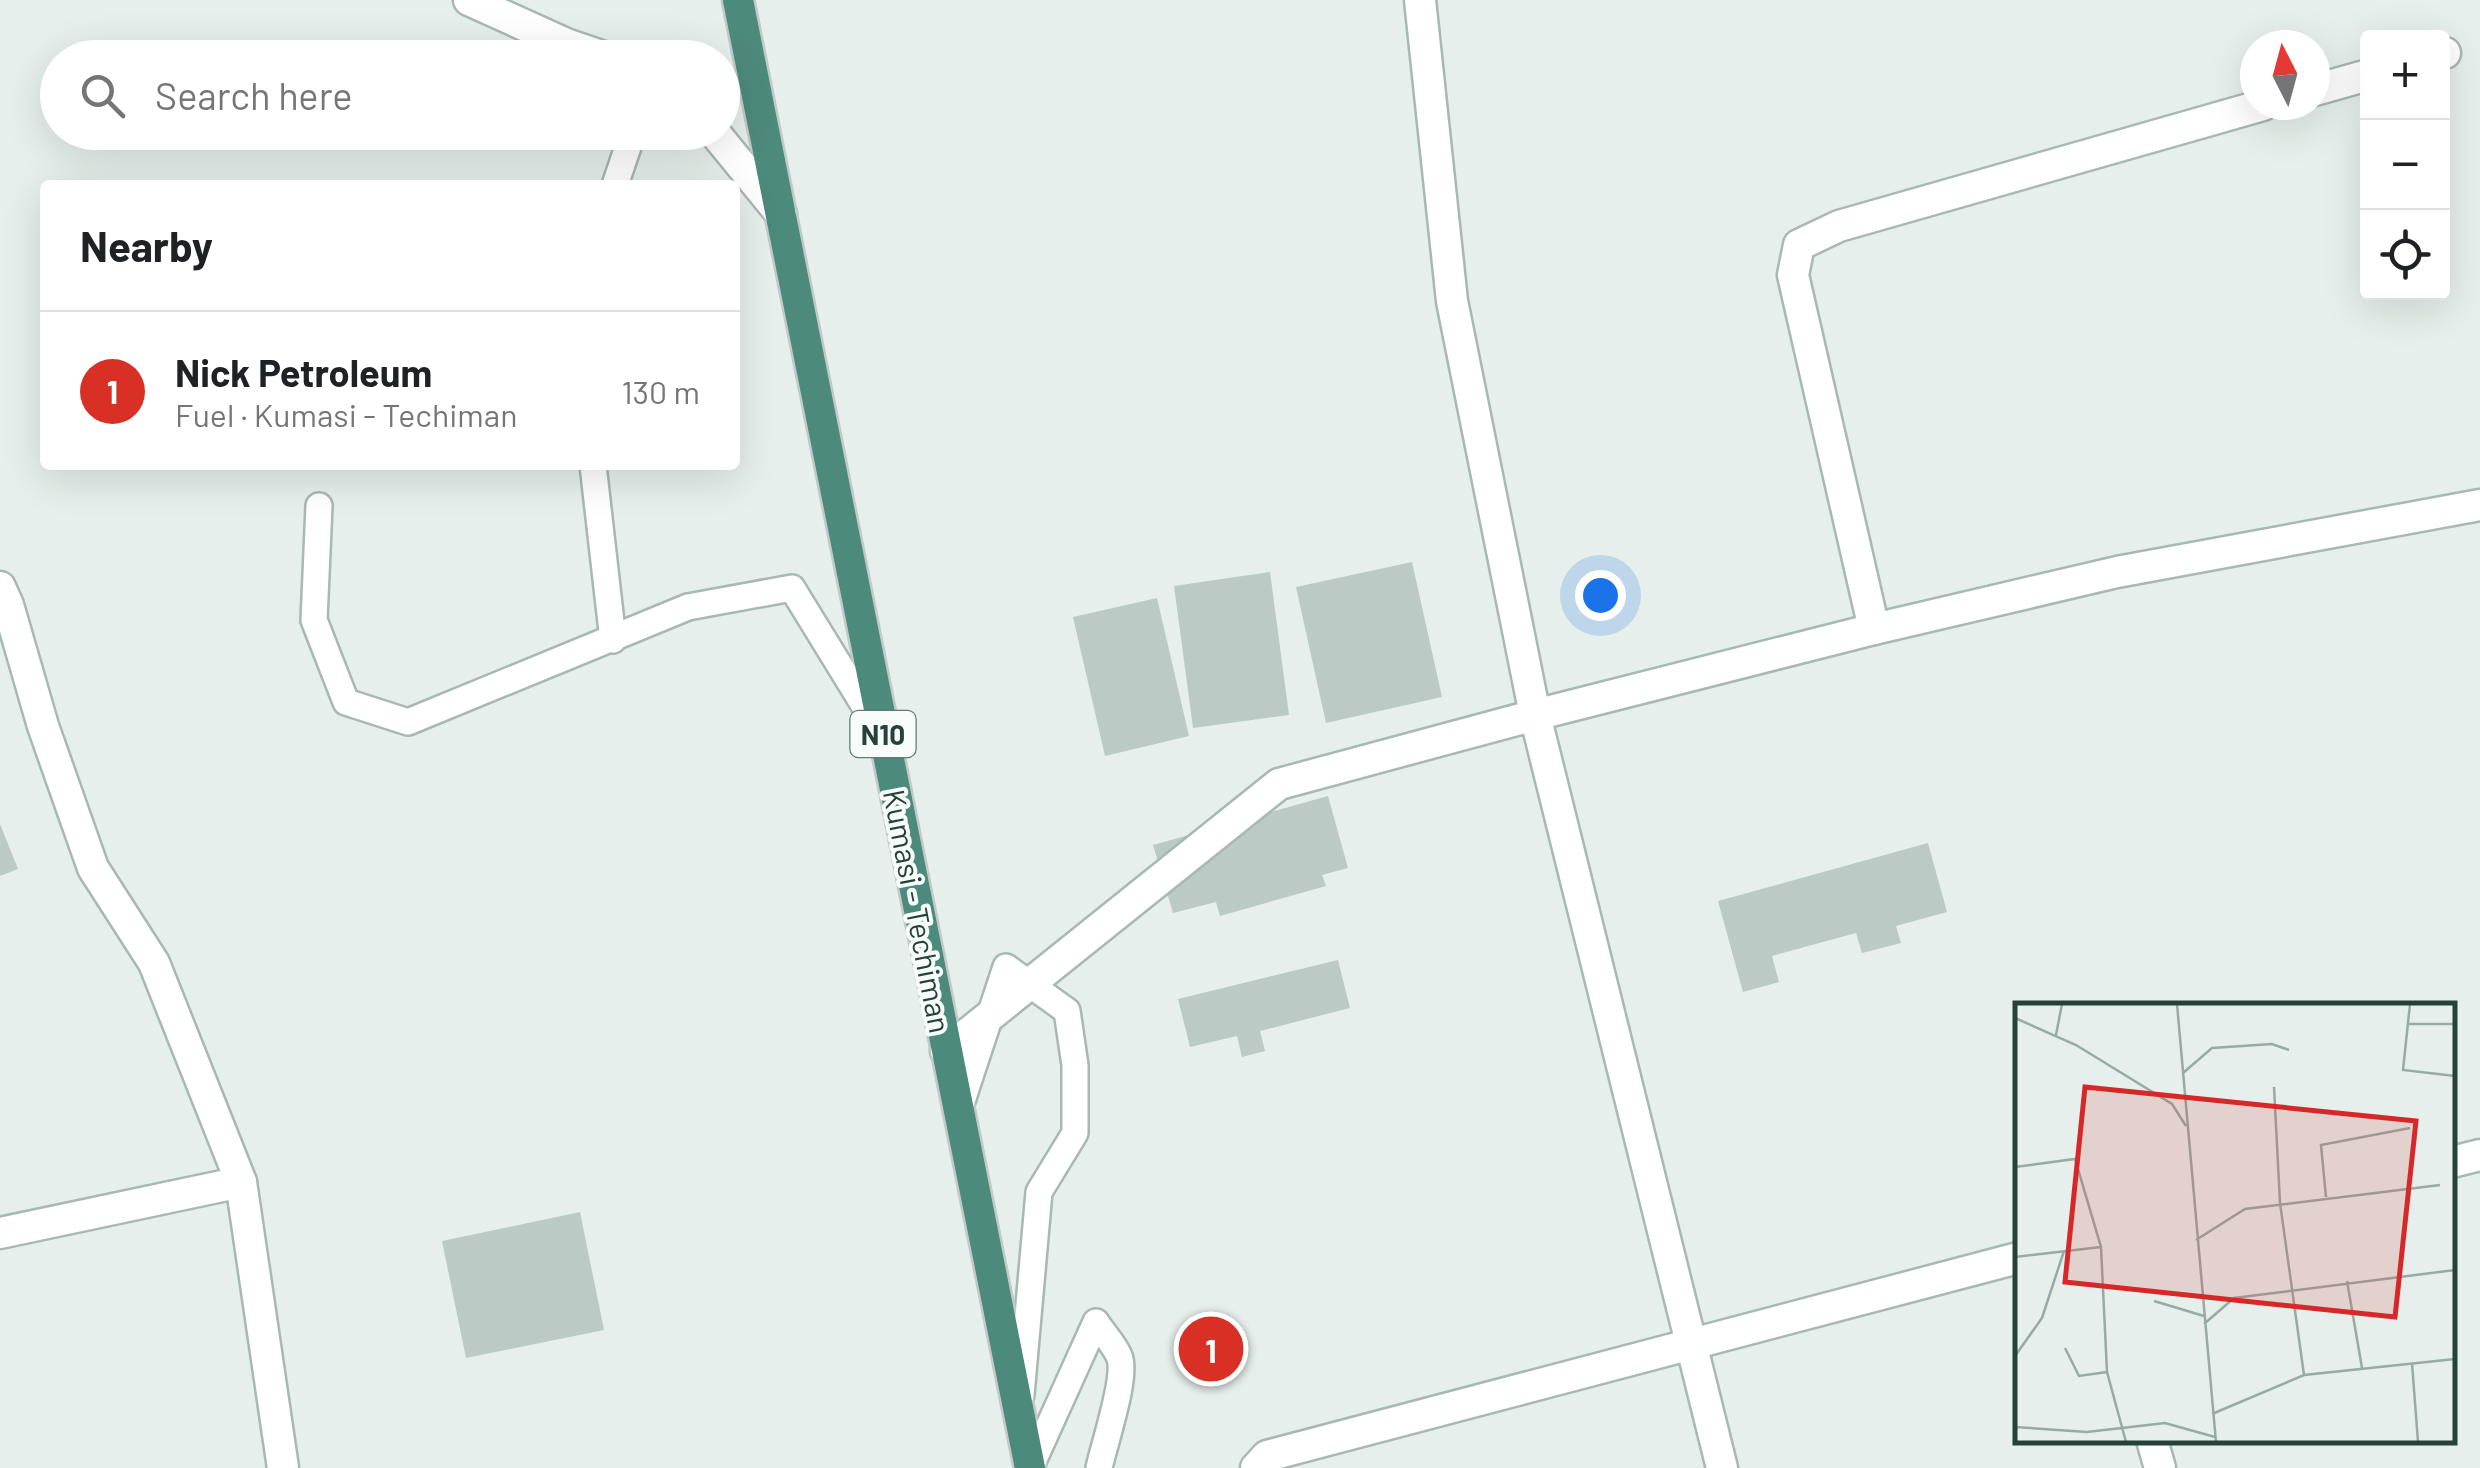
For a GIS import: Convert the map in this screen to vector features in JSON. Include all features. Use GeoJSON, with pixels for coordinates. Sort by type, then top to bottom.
{"type":"FeatureCollection","features":[{"type":"Feature","properties":{"kind":"highway","name":"Kumasi - Techiman"},"geometry":{"type":"LineString","coordinates":[[738,0],[1030,1468]]}},
{"type":"Feature","properties":{"kind":"street"},"geometry":{"type":"LineString","coordinates":[[469,0],[557,40]]}},
{"type":"Feature","properties":{"kind":"street"},"geometry":{"type":"LineString","coordinates":[[1420,0],[1452,301],[1535,715],[1722,1468]]}},
{"type":"Feature","properties":{"kind":"street"},"geometry":{"type":"LineString","coordinates":[[2330,86],[2360,77]]}},
{"type":"Feature","properties":{"kind":"street"},"geometry":{"type":"LineString","coordinates":[[1874,629],[1793,275],[1799,245],[1839,226],[2240,111]]}},
{"type":"Feature","properties":{"kind":"street"},"geometry":{"type":"LineString","coordinates":[[729,150],[781,214]]}},
{"type":"Feature","properties":{"kind":"street"},"geometry":{"type":"LineString","coordinates":[[946,1051],[1279,784],[1874,629],[2118,572],[2480,505]]}},
{"type":"Feature","properties":{"kind":"street"},"geometry":{"type":"LineString","coordinates":[[0,587],[93,868],[154,963],[241,1182],[283,1468]]}},
{"type":"Feature","properties":{"kind":"street"},"geometry":{"type":"LineString","coordinates":[[2455,1161],[2480,1156]]}},
{"type":"Feature","properties":{"kind":"street"},"geometry":{"type":"LineString","coordinates":[[0,1232],[241,1182]]}},
{"type":"Feature","properties":{"kind":"street"},"geometry":{"type":"LineString","coordinates":[[1256,1468],[1267,1456],[2015,1259]]}},
{"type":"Feature","properties":{"kind":"street"},"geometry":{"type":"LineString","coordinates":[[2153,1443],[2160,1468]]}},
{"type":"Feature","properties":{"kind":"lane"},"geometry":{"type":"LineString","coordinates":[[616,180],[627,150]]}},
{"type":"Feature","properties":{"kind":"lane"},"geometry":{"type":"LineString","coordinates":[[594,470],[613,640]]}},
{"type":"Feature","properties":{"kind":"lane"},"geometry":{"type":"LineString","coordinates":[[319,506],[314,620],[346,702],[408,722],[688,607],[792,588],[884,736]]}},
{"type":"Feature","properties":{"kind":"lane"},"geometry":{"type":"LineString","coordinates":[[958,1114],[1006,967],[1067,1012],[1075,1065],[1075,1132],[1040,1192],[1019,1418]]}},
{"type":"Feature","properties":{"kind":"lane"},"geometry":{"type":"LineString","coordinates":[[1030,1468],[1096,1322],[1121,1359],[1116,1405],[1099,1468]]}},
{"type":"Feature","properties":{"kind":"building"},"geometry":{"type":"Polygon","coordinates":[[[1412,562],[1442,697],[1326,723],[1296,587],[1412,562]]]}},
{"type":"Feature","properties":{"kind":"building"},"geometry":{"type":"Polygon","coordinates":[[[1270,572],[1289,715],[1193,728],[1174,586],[1270,572]]]}},
{"type":"Feature","properties":{"kind":"building"},"geometry":{"type":"Polygon","coordinates":[[[1157,598],[1189,736],[1105,756],[1073,617],[1157,598]]]}},
{"type":"Feature","properties":{"kind":"building"},"geometry":{"type":"Polygon","coordinates":[[[1328,796],[1348,868],[1322,875],[1326,886],[1220,916],[1216,902],[1173,913],[1153,845],[1328,796]]]}},
{"type":"Feature","properties":{"kind":"building"},"geometry":{"type":"Polygon","coordinates":[[[0,824],[18,869],[0,876],[0,824]]]}},
{"type":"Feature","properties":{"kind":"building"},"geometry":{"type":"Polygon","coordinates":[[[1928,843],[1947,912],[1896,926],[1901,943],[1862,953],[1856,933],[1772,956],[1779,982],[1743,992],[1718,901],[1928,843]]]}},
{"type":"Feature","properties":{"kind":"building"},"geometry":{"type":"Polygon","coordinates":[[[1338,960],[1350,1008],[1260,1031],[1265,1051],[1242,1057],[1237,1036],[1190,1047],[1178,999],[1338,960]]]}},
{"type":"Feature","properties":{"kind":"building"},"geometry":{"type":"Polygon","coordinates":[[[580,1212],[604,1330],[466,1358],[442,1241],[580,1212]]]}},
{"type":"Feature","properties":{"kind":"place","name":"Nick Petroleum"},"geometry":{"type":"Point","coordinates":[1211,1349]}}]}
